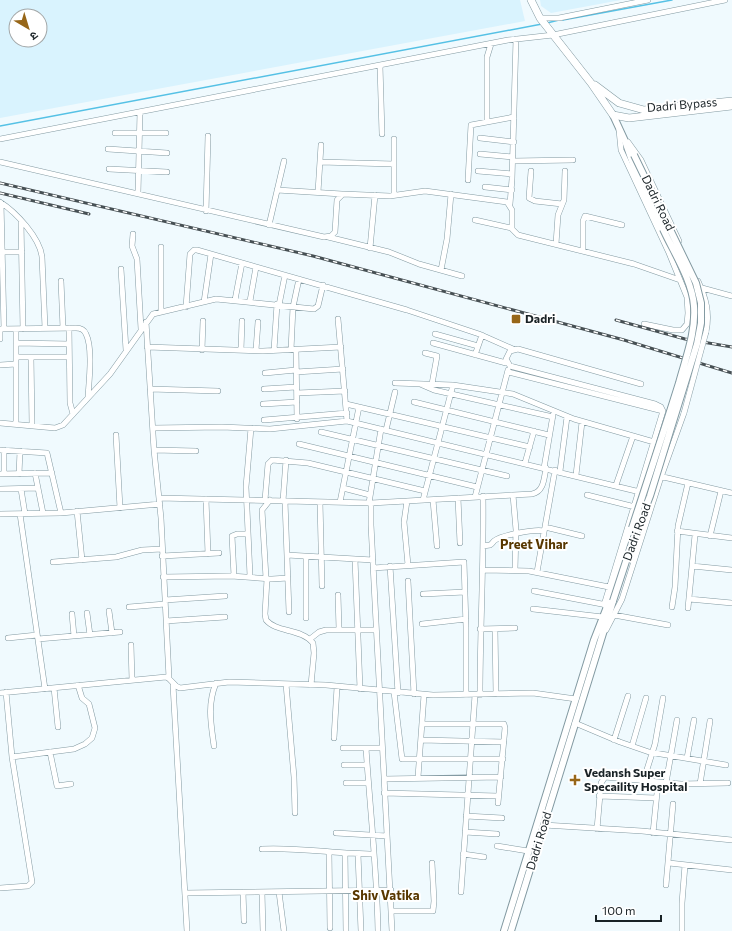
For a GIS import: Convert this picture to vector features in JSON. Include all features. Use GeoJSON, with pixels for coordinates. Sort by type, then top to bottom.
{"type":"FeatureCollection","features":[{"type":"Feature","properties":{"kind":"main road","name":"Dadri Road"},"geometry":{"type":"LineString","coordinates":[[531,0],[542,20],[591,83],[613,115]]}},
{"type":"Feature","properties":{"kind":"main road","name":"Dadri Bypass"},"geometry":{"type":"LineString","coordinates":[[591,83],[619,103],[644,110],[732,100]]}},
{"type":"Feature","properties":{"kind":"main road","name":"Dadri Bypass"},"geometry":{"type":"LineString","coordinates":[[613,115],[629,118],[732,106]]}},
{"type":"Feature","properties":{"kind":"street"},"geometry":{"type":"LineString","coordinates":[[542,20],[648,0]]}},
{"type":"Feature","properties":{"kind":"street"},"geometry":{"type":"LineString","coordinates":[[0,139],[726,0]]}},
{"type":"Feature","properties":{"kind":"street"},"geometry":{"type":"LineString","coordinates":[[516,39],[514,142],[510,204],[512,210],[512,228],[515,233],[528,238],[634,264],[680,280]]}},
{"type":"Feature","properties":{"kind":"street"},"geometry":{"type":"LineString","coordinates":[[487,121],[487,57],[491,44]]}},
{"type":"Feature","properties":{"kind":"street"},"geometry":{"type":"LineString","coordinates":[[380,66],[382,134]]}},
{"type":"Feature","properties":{"kind":"street"},"geometry":{"type":"LineString","coordinates":[[138,193],[140,112]]}},
{"type":"Feature","properties":{"kind":"street","name":"Dadri Road"},"geometry":{"type":"LineString","coordinates":[[504,931],[576,699],[674,397],[690,343],[694,323],[694,304],[689,286],[638,178],[613,115]]}},
{"type":"Feature","properties":{"kind":"street"},"geometry":{"type":"LineString","coordinates":[[468,180],[470,126],[487,121],[514,117]]}},
{"type":"Feature","properties":{"kind":"street"},"geometry":{"type":"LineString","coordinates":[[619,129],[621,150],[680,280],[688,306],[686,328],[678,331],[644,324]]}},
{"type":"Feature","properties":{"kind":"street"},"geometry":{"type":"LineString","coordinates":[[115,133],[166,133]]}},
{"type":"Feature","properties":{"kind":"street"},"geometry":{"type":"LineString","coordinates":[[206,211],[208,136]]}},
{"type":"Feature","properties":{"kind":"street"},"geometry":{"type":"LineString","coordinates":[[480,138],[514,142]]}},
{"type":"Feature","properties":{"kind":"street"},"geometry":{"type":"LineString","coordinates":[[603,635],[622,599],[661,477],[684,412],[706,332],[708,310],[704,294],[641,160],[623,138]]}},
{"type":"Feature","properties":{"kind":"street","name":"Dadri Road"},"geometry":{"type":"LineString","coordinates":[[511,931],[613,601],[632,543],[650,496],[681,399],[697,344],[701,323],[701,303],[696,283],[634,155],[623,138]]}},
{"type":"Feature","properties":{"kind":"street"},"geometry":{"type":"LineString","coordinates":[[394,139],[394,195]]}},
{"type":"Feature","properties":{"kind":"street"},"geometry":{"type":"LineString","coordinates":[[318,192],[322,145]]}},
{"type":"Feature","properties":{"kind":"street"},"geometry":{"type":"LineString","coordinates":[[108,149],[167,153]]}},
{"type":"Feature","properties":{"kind":"street"},"geometry":{"type":"LineString","coordinates":[[480,154],[513,160],[573,160]]}},
{"type":"Feature","properties":{"kind":"street"},"geometry":{"type":"LineString","coordinates":[[269,225],[284,161]]}},
{"type":"Feature","properties":{"kind":"street"},"geometry":{"type":"LineString","coordinates":[[0,162],[138,193],[206,211],[328,237],[389,252],[462,276]]}},
{"type":"Feature","properties":{"kind":"street"},"geometry":{"type":"LineString","coordinates":[[320,162],[394,164]]}},
{"type":"Feature","properties":{"kind":"street"},"geometry":{"type":"LineString","coordinates":[[109,169],[167,172]]}},
{"type":"Feature","properties":{"kind":"street"},"geometry":{"type":"LineString","coordinates":[[478,171],[512,174]]}},
{"type":"Feature","properties":{"kind":"street"},"geometry":{"type":"LineString","coordinates":[[531,171],[529,198],[535,201],[562,204]]}},
{"type":"Feature","properties":{"kind":"street"},"geometry":{"type":"LineString","coordinates":[[556,244],[558,215],[562,204],[565,171]]}},
{"type":"Feature","properties":{"kind":"street"},"geometry":{"type":"LineString","coordinates":[[485,187],[512,190]]}},
{"type":"Feature","properties":{"kind":"street"},"geometry":{"type":"LineString","coordinates":[[277,190],[375,195],[394,195],[425,191],[510,204]]}},
{"type":"Feature","properties":{"kind":"street"},"geometry":{"type":"LineString","coordinates":[[328,237],[335,232],[337,200],[343,194]]}},
{"type":"Feature","properties":{"kind":"street"},"geometry":{"type":"LineString","coordinates":[[440,270],[447,239],[451,194]]}},
{"type":"Feature","properties":{"kind":"street"},"geometry":{"type":"LineString","coordinates":[[370,248],[375,195]]}},
{"type":"Feature","properties":{"kind":"street"},"geometry":{"type":"LineString","coordinates":[[0,203],[21,222],[37,241],[41,250],[44,328]]}},
{"type":"Feature","properties":{"kind":"street"},"geometry":{"type":"LineString","coordinates":[[0,203],[2,252],[0,339]]}},
{"type":"Feature","properties":{"kind":"street"},"geometry":{"type":"LineString","coordinates":[[583,251],[583,220],[585,216],[622,225]]}},
{"type":"Feature","properties":{"kind":"street"},"geometry":{"type":"LineString","coordinates":[[475,220],[512,228]]}},
{"type":"Feature","properties":{"kind":"street"},"geometry":{"type":"LineString","coordinates":[[21,222],[23,329]]}},
{"type":"Feature","properties":{"kind":"street"},"geometry":{"type":"LineString","coordinates":[[133,234],[132,246],[137,259],[141,329]]}},
{"type":"Feature","properties":{"kind":"street"},"geometry":{"type":"LineString","coordinates":[[161,247],[161,312]]}},
{"type":"Feature","properties":{"kind":"street"},"geometry":{"type":"LineString","coordinates":[[186,307],[190,254],[194,250],[197,250],[324,285],[407,310],[482,335],[513,349],[518,349],[641,384]]}},
{"type":"Feature","properties":{"kind":"street"},"geometry":{"type":"LineString","coordinates":[[2,252],[22,252]]}},
{"type":"Feature","properties":{"kind":"street"},"geometry":{"type":"LineString","coordinates":[[204,302],[211,254]]}},
{"type":"Feature","properties":{"kind":"street"},"geometry":{"type":"LineString","coordinates":[[235,300],[242,263]]}},
{"type":"Feature","properties":{"kind":"street"},"geometry":{"type":"LineString","coordinates":[[250,301],[256,267]]}},
{"type":"Feature","properties":{"kind":"street"},"geometry":{"type":"LineString","coordinates":[[121,269],[126,350]]}},
{"type":"Feature","properties":{"kind":"street"},"geometry":{"type":"LineString","coordinates":[[274,350],[278,304],[285,275]]}},
{"type":"Feature","properties":{"kind":"street"},"geometry":{"type":"LineString","coordinates":[[297,425],[296,371],[293,350],[293,307],[299,279]]}},
{"type":"Feature","properties":{"kind":"street"},"geometry":{"type":"LineString","coordinates":[[61,280],[69,344],[70,403],[73,414]]}},
{"type":"Feature","properties":{"kind":"street"},"geometry":{"type":"LineString","coordinates":[[0,424],[59,427],[110,374],[153,314],[186,307],[212,299],[250,301],[312,309],[317,308],[324,285]]}},
{"type":"Feature","properties":{"kind":"street"},"geometry":{"type":"LineString","coordinates":[[702,288],[732,296]]}},
{"type":"Feature","properties":{"kind":"street"},"geometry":{"type":"LineString","coordinates":[[338,319],[347,421]]}},
{"type":"Feature","properties":{"kind":"street"},"geometry":{"type":"LineString","coordinates":[[202,350],[203,321]]}},
{"type":"Feature","properties":{"kind":"street"},"geometry":{"type":"LineString","coordinates":[[241,350],[242,321]]}},
{"type":"Feature","properties":{"kind":"street"},"geometry":{"type":"LineString","coordinates":[[146,322],[154,450],[160,501],[169,678],[173,684],[187,931]]}},
{"type":"Feature","properties":{"kind":"street"},"geometry":{"type":"LineString","coordinates":[[256,350],[258,322]]}},
{"type":"Feature","properties":{"kind":"street"},"geometry":{"type":"LineString","coordinates":[[1,329],[80,328],[87,335],[89,346],[88,397]]}},
{"type":"Feature","properties":{"kind":"street"},"geometry":{"type":"LineString","coordinates":[[16,329],[16,424]]}},
{"type":"Feature","properties":{"kind":"street"},"geometry":{"type":"LineString","coordinates":[[435,334],[478,346]]}},
{"type":"Feature","properties":{"kind":"street"},"geometry":{"type":"LineString","coordinates":[[475,355],[482,335]]}},
{"type":"Feature","properties":{"kind":"street"},"geometry":{"type":"LineString","coordinates":[[16,343],[69,344]]}},
{"type":"Feature","properties":{"kind":"street"},"geometry":{"type":"LineString","coordinates":[[433,343],[475,355],[508,367],[654,404],[663,411],[646,473],[609,587],[606,605],[534,591]]}},
{"type":"Feature","properties":{"kind":"street"},"geometry":{"type":"LineString","coordinates":[[147,347],[202,350],[293,350],[341,347]]}},
{"type":"Feature","properties":{"kind":"street"},"geometry":{"type":"LineString","coordinates":[[475,497],[508,367],[508,354],[513,349]]}},
{"type":"Feature","properties":{"kind":"street"},"geometry":{"type":"LineString","coordinates":[[425,353],[437,356],[432,384]]}},
{"type":"Feature","properties":{"kind":"street"},"geometry":{"type":"LineString","coordinates":[[16,357],[69,357]]}},
{"type":"Feature","properties":{"kind":"street"},"geometry":{"type":"LineString","coordinates":[[31,357],[32,425]]}},
{"type":"Feature","properties":{"kind":"street"},"geometry":{"type":"LineString","coordinates":[[0,365],[16,364]]}},
{"type":"Feature","properties":{"kind":"street"},"geometry":{"type":"LineString","coordinates":[[265,373],[343,369]]}},
{"type":"Feature","properties":{"kind":"street"},"geometry":{"type":"LineString","coordinates":[[395,383],[453,385],[502,392],[523,397],[553,414]]}},
{"type":"Feature","properties":{"kind":"street"},"geometry":{"type":"LineString","coordinates":[[419,384],[426,388],[498,406],[567,417],[654,442]]}},
{"type":"Feature","properties":{"kind":"street"},"geometry":{"type":"LineString","coordinates":[[423,500],[453,385]]}},
{"type":"Feature","properties":{"kind":"street"},"geometry":{"type":"LineString","coordinates":[[264,389],[296,387]]}},
{"type":"Feature","properties":{"kind":"street"},"geometry":{"type":"LineString","coordinates":[[150,389],[218,392]]}},
{"type":"Feature","properties":{"kind":"street"},"geometry":{"type":"LineString","coordinates":[[296,393],[345,391]]}},
{"type":"Feature","properties":{"kind":"street"},"geometry":{"type":"LineString","coordinates":[[392,931],[370,495],[378,446],[390,414],[395,392]]}},
{"type":"Feature","properties":{"kind":"street"},"geometry":{"type":"LineString","coordinates":[[264,404],[297,402]]}},
{"type":"Feature","properties":{"kind":"street"},"geometry":{"type":"LineString","coordinates":[[414,402],[549,435]]}},
{"type":"Feature","properties":{"kind":"street"},"geometry":{"type":"LineString","coordinates":[[346,404],[530,447]]}},
{"type":"Feature","properties":{"kind":"street"},"geometry":{"type":"LineString","coordinates":[[340,502],[359,406]]}},
{"type":"Feature","properties":{"kind":"street"},"geometry":{"type":"LineString","coordinates":[[264,420],[346,412]]}},
{"type":"Feature","properties":{"kind":"street"},"geometry":{"type":"LineString","coordinates":[[0,514],[61,513],[120,508],[160,501],[206,499],[370,503],[538,492],[542,487],[553,414]]}},
{"type":"Feature","properties":{"kind":"street"},"geometry":{"type":"LineString","coordinates":[[536,572],[544,529],[558,471],[567,417]]}},
{"type":"Feature","properties":{"kind":"street"},"geometry":{"type":"LineString","coordinates":[[153,428],[270,429],[347,421],[576,475],[640,492]]}},
{"type":"Feature","properties":{"kind":"street"},"geometry":{"type":"LineString","coordinates":[[576,475],[582,422]]}},
{"type":"Feature","properties":{"kind":"street"},"geometry":{"type":"LineString","coordinates":[[250,576],[246,500],[247,461],[251,428]]}},
{"type":"Feature","properties":{"kind":"street"},"geometry":{"type":"LineString","coordinates":[[525,463],[534,431]]}},
{"type":"Feature","properties":{"kind":"street"},"geometry":{"type":"LineString","coordinates":[[320,432],[507,476]]}},
{"type":"Feature","properties":{"kind":"street"},"geometry":{"type":"LineString","coordinates":[[116,435],[120,508]]}},
{"type":"Feature","properties":{"kind":"street"},"geometry":{"type":"LineString","coordinates":[[616,485],[633,436]]}},
{"type":"Feature","properties":{"kind":"street"},"geometry":{"type":"LineString","coordinates":[[299,444],[429,474],[477,487]]}},
{"type":"Feature","properties":{"kind":"street"},"geometry":{"type":"LineString","coordinates":[[52,473],[2,474],[2,450],[45,452],[49,457],[61,513]]}},
{"type":"Feature","properties":{"kind":"street"},"geometry":{"type":"LineString","coordinates":[[154,450],[196,451]]}},
{"type":"Feature","properties":{"kind":"street"},"geometry":{"type":"LineString","coordinates":[[19,474],[20,451]]}},
{"type":"Feature","properties":{"kind":"street"},"geometry":{"type":"LineString","coordinates":[[310,685],[314,653],[313,643],[310,639],[273,625],[266,620],[267,579],[262,510],[268,500],[268,462],[272,460],[286,460],[373,478],[425,491]]}},
{"type":"Feature","properties":{"kind":"street"},"geometry":{"type":"LineString","coordinates":[[286,460],[284,501],[289,612]]}},
{"type":"Feature","properties":{"kind":"street"},"geometry":{"type":"LineString","coordinates":[[646,473],[721,491],[732,492]]}},
{"type":"Feature","properties":{"kind":"street"},"geometry":{"type":"LineString","coordinates":[[35,474],[43,513]]}},
{"type":"Feature","properties":{"kind":"street"},"geometry":{"type":"LineString","coordinates":[[672,607],[675,582],[677,531],[688,483]]}},
{"type":"Feature","properties":{"kind":"street"},"geometry":{"type":"LineString","coordinates":[[0,489],[38,488]]}},
{"type":"Feature","properties":{"kind":"street"},"geometry":{"type":"LineString","coordinates":[[343,488],[370,495]]}},
{"type":"Feature","properties":{"kind":"street"},"geometry":{"type":"LineString","coordinates":[[22,489],[23,514],[37,637],[46,689]]}},
{"type":"Feature","properties":{"kind":"street"},"geometry":{"type":"LineString","coordinates":[[710,536],[721,491]]}},
{"type":"Feature","properties":{"kind":"street"},"geometry":{"type":"LineString","coordinates":[[513,494],[516,534],[514,570]]}},
{"type":"Feature","properties":{"kind":"street"},"geometry":{"type":"LineString","coordinates":[[587,495],[635,507]]}},
{"type":"Feature","properties":{"kind":"street"},"geometry":{"type":"LineString","coordinates":[[461,892],[473,723],[478,695],[484,546],[483,496]]}},
{"type":"Feature","properties":{"kind":"street"},"geometry":{"type":"LineString","coordinates":[[458,498],[460,543]]}},
{"type":"Feature","properties":{"kind":"street"},"geometry":{"type":"LineString","coordinates":[[206,499],[208,554]]}},
{"type":"Feature","properties":{"kind":"street"},"geometry":{"type":"LineString","coordinates":[[433,500],[437,546]]}},
{"type":"Feature","properties":{"kind":"street"},"geometry":{"type":"LineString","coordinates":[[407,501],[404,528],[408,565]]}},
{"type":"Feature","properties":{"kind":"street"},"geometry":{"type":"LineString","coordinates":[[320,502],[322,586]]}},
{"type":"Feature","properties":{"kind":"street"},"geometry":{"type":"LineString","coordinates":[[77,511],[82,560]]}},
{"type":"Feature","properties":{"kind":"street"},"geometry":{"type":"LineString","coordinates":[[484,546],[490,545],[495,540],[532,530],[544,529],[582,536]]}},
{"type":"Feature","properties":{"kind":"street"},"geometry":{"type":"LineString","coordinates":[[677,531],[732,538]]}},
{"type":"Feature","properties":{"kind":"street"},"geometry":{"type":"LineString","coordinates":[[234,576],[232,536],[237,534],[248,534]]}},
{"type":"Feature","properties":{"kind":"street"},"geometry":{"type":"LineString","coordinates":[[688,608],[696,534]]}},
{"type":"Feature","properties":{"kind":"street"},"geometry":{"type":"LineString","coordinates":[[53,562],[122,557],[142,550],[162,549]]}},
{"type":"Feature","properties":{"kind":"street"},"geometry":{"type":"LineString","coordinates":[[162,556],[219,553]]}},
{"type":"Feature","properties":{"kind":"street"},"geometry":{"type":"LineString","coordinates":[[287,555],[373,560]]}},
{"type":"Feature","properties":{"kind":"street"},"geometry":{"type":"LineString","coordinates":[[306,557],[306,618]]}},
{"type":"Feature","properties":{"kind":"street"},"geometry":{"type":"LineString","coordinates":[[355,559],[360,689]]}},
{"type":"Feature","properties":{"kind":"street"},"geometry":{"type":"LineString","coordinates":[[373,568],[464,562],[466,695]]}},
{"type":"Feature","properties":{"kind":"street"},"geometry":{"type":"LineString","coordinates":[[390,566],[400,757],[404,759],[503,759]]}},
{"type":"Feature","properties":{"kind":"street"},"geometry":{"type":"LineString","coordinates":[[692,566],[732,570]]}},
{"type":"Feature","properties":{"kind":"street"},"geometry":{"type":"LineString","coordinates":[[483,570],[536,572],[609,587]]}},
{"type":"Feature","properties":{"kind":"street"},"geometry":{"type":"LineString","coordinates":[[163,577],[250,576],[267,579],[288,578]]}},
{"type":"Feature","properties":{"kind":"street"},"geometry":{"type":"LineString","coordinates":[[408,581],[414,694]]}},
{"type":"Feature","properties":{"kind":"street"},"geometry":{"type":"LineString","coordinates":[[423,594],[465,592]]}},
{"type":"Feature","properties":{"kind":"street"},"geometry":{"type":"LineString","coordinates":[[338,595],[339,629]]}},
{"type":"Feature","properties":{"kind":"street"},"geometry":{"type":"LineString","coordinates":[[129,607],[225,596]]}},
{"type":"Feature","properties":{"kind":"street"},"geometry":{"type":"LineString","coordinates":[[689,599],[732,603]]}},
{"type":"Feature","properties":{"kind":"street"},"geometry":{"type":"LineString","coordinates":[[533,609],[603,617]]}},
{"type":"Feature","properties":{"kind":"street"},"geometry":{"type":"LineString","coordinates":[[109,611],[112,632]]}},
{"type":"Feature","properties":{"kind":"street"},"geometry":{"type":"LineString","coordinates":[[87,613],[90,634]]}},
{"type":"Feature","properties":{"kind":"street"},"geometry":{"type":"LineString","coordinates":[[72,614],[74,636]]}},
{"type":"Feature","properties":{"kind":"street"},"geometry":{"type":"LineString","coordinates":[[614,616],[668,625]]}},
{"type":"Feature","properties":{"kind":"street"},"geometry":{"type":"LineString","coordinates":[[166,621],[226,617]]}},
{"type":"Feature","properties":{"kind":"street"},"geometry":{"type":"LineString","coordinates":[[422,624],[466,619]]}},
{"type":"Feature","properties":{"kind":"street"},"geometry":{"type":"LineString","coordinates":[[480,629],[515,628]]}},
{"type":"Feature","properties":{"kind":"street"},"geometry":{"type":"LineString","coordinates":[[310,639],[319,632],[339,629],[376,630]]}},
{"type":"Feature","properties":{"kind":"street"},"geometry":{"type":"LineString","coordinates":[[496,629],[496,694]]}},
{"type":"Feature","properties":{"kind":"street"},"geometry":{"type":"LineString","coordinates":[[8,638],[74,636],[120,632]]}},
{"type":"Feature","properties":{"kind":"street"},"geometry":{"type":"LineString","coordinates":[[131,646],[132,680]]}},
{"type":"Feature","properties":{"kind":"street"},"geometry":{"type":"LineString","coordinates":[[0,693],[132,680],[169,678]]}},
{"type":"Feature","properties":{"kind":"street"},"geometry":{"type":"LineString","coordinates":[[173,684],[184,688],[229,682],[337,686],[424,695],[532,693],[576,699]]}},
{"type":"Feature","properties":{"kind":"street"},"geometry":{"type":"LineString","coordinates":[[214,746],[210,699],[216,684]]}},
{"type":"Feature","properties":{"kind":"street"},"geometry":{"type":"LineString","coordinates":[[286,684],[294,777],[295,813]]}},
{"type":"Feature","properties":{"kind":"street"},"geometry":{"type":"LineString","coordinates":[[12,757],[80,747],[89,741],[95,728],[89,704],[82,698],[78,685]]}},
{"type":"Feature","properties":{"kind":"street"},"geometry":{"type":"LineString","coordinates":[[334,738],[337,686]]}},
{"type":"Feature","properties":{"kind":"street"},"geometry":{"type":"LineString","coordinates":[[54,688],[58,727]]}},
{"type":"Feature","properties":{"kind":"street"},"geometry":{"type":"LineString","coordinates":[[0,888],[28,886],[32,882],[12,757],[6,692]]}},
{"type":"Feature","properties":{"kind":"street"},"geometry":{"type":"LineString","coordinates":[[418,777],[424,695]]}},
{"type":"Feature","properties":{"kind":"street"},"geometry":{"type":"LineString","coordinates":[[614,740],[628,696]]}},
{"type":"Feature","properties":{"kind":"street"},"geometry":{"type":"LineString","coordinates":[[632,746],[646,698]]}},
{"type":"Feature","properties":{"kind":"street"},"geometry":{"type":"LineString","coordinates":[[643,782],[653,752],[664,698]]}},
{"type":"Feature","properties":{"kind":"street"},"geometry":{"type":"LineString","coordinates":[[666,783],[677,720]]}},
{"type":"Feature","properties":{"kind":"street"},"geometry":{"type":"LineString","coordinates":[[687,758],[694,720]]}},
{"type":"Feature","properties":{"kind":"street"},"geometry":{"type":"LineString","coordinates":[[700,784],[710,721]]}},
{"type":"Feature","properties":{"kind":"street"},"geometry":{"type":"LineString","coordinates":[[576,723],[614,740],[653,752],[726,765]]}},
{"type":"Feature","properties":{"kind":"street"},"geometry":{"type":"LineString","coordinates":[[422,724],[504,724],[503,759],[498,803]]}},
{"type":"Feature","properties":{"kind":"street"},"geometry":{"type":"LineString","coordinates":[[421,740],[504,742]]}},
{"type":"Feature","properties":{"kind":"street"},"geometry":{"type":"LineString","coordinates":[[343,748],[382,748]]}},
{"type":"Feature","properties":{"kind":"street"},"geometry":{"type":"LineString","coordinates":[[366,748],[371,835],[377,890],[378,931]]}},
{"type":"Feature","properties":{"kind":"street"},"geometry":{"type":"LineString","coordinates":[[50,752],[57,786],[71,784]]}},
{"type":"Feature","properties":{"kind":"street"},"geometry":{"type":"LineString","coordinates":[[344,765],[367,765]]}},
{"type":"Feature","properties":{"kind":"street"},"geometry":{"type":"LineString","coordinates":[[384,779],[418,777],[501,777]]}},
{"type":"Feature","properties":{"kind":"street"},"geometry":{"type":"LineString","coordinates":[[597,829],[601,780],[605,777],[643,782],[700,784],[728,783]]}},
{"type":"Feature","properties":{"kind":"street"},"geometry":{"type":"LineString","coordinates":[[653,833],[658,782]]}},
{"type":"Feature","properties":{"kind":"street"},"geometry":{"type":"LineString","coordinates":[[346,783],[368,783]]}},
{"type":"Feature","properties":{"kind":"street"},"geometry":{"type":"LineString","coordinates":[[384,794],[498,796]]}},
{"type":"Feature","properties":{"kind":"street"},"geometry":{"type":"LineString","coordinates":[[599,796],[656,798]]}},
{"type":"Feature","properties":{"kind":"street"},"geometry":{"type":"LineString","coordinates":[[666,885],[671,835],[672,804]]}},
{"type":"Feature","properties":{"kind":"street"},"geometry":{"type":"LineString","coordinates":[[466,816],[502,818]]}},
{"type":"Feature","properties":{"kind":"street"},"geometry":{"type":"LineString","coordinates":[[544,825],[732,840]]}},
{"type":"Feature","properties":{"kind":"street"},"geometry":{"type":"LineString","coordinates":[[465,832],[497,834]]}},
{"type":"Feature","properties":{"kind":"street"},"geometry":{"type":"LineString","coordinates":[[336,833],[387,836]]}},
{"type":"Feature","properties":{"kind":"street"},"geometry":{"type":"LineString","coordinates":[[497,846],[528,852]]}},
{"type":"Feature","properties":{"kind":"street"},"geometry":{"type":"LineString","coordinates":[[262,849],[287,848],[374,854]]}},
{"type":"Feature","properties":{"kind":"street"},"geometry":{"type":"LineString","coordinates":[[328,852],[330,928]]}},
{"type":"Feature","properties":{"kind":"street"},"geometry":{"type":"LineString","coordinates":[[345,853],[346,931]]}},
{"type":"Feature","properties":{"kind":"street"},"geometry":{"type":"LineString","coordinates":[[358,854],[362,931]]}},
{"type":"Feature","properties":{"kind":"street"},"geometry":{"type":"LineString","coordinates":[[464,854],[484,857]]}},
{"type":"Feature","properties":{"kind":"street"},"geometry":{"type":"LineString","coordinates":[[392,910],[433,911],[434,901],[432,862]]}},
{"type":"Feature","properties":{"kind":"street"},"geometry":{"type":"LineString","coordinates":[[668,863],[732,870]]}},
{"type":"Feature","properties":{"kind":"street"},"geometry":{"type":"LineString","coordinates":[[682,931],[682,903],[685,865]]}},
{"type":"Feature","properties":{"kind":"street"},"geometry":{"type":"LineString","coordinates":[[185,893],[391,890]]}},
{"type":"Feature","properties":{"kind":"street"},"geometry":{"type":"LineString","coordinates":[[243,892],[244,921]]}},
{"type":"Feature","properties":{"kind":"street"},"geometry":{"type":"LineString","coordinates":[[262,892],[263,931]]}},
{"type":"Feature","properties":{"kind":"street"},"geometry":{"type":"LineString","coordinates":[[279,892],[284,931]]}},
{"type":"Feature","properties":{"kind":"shaded area"},"geometry":{"type":"Polygon","coordinates":[[[0,0],[520,0],[525,21],[0,118],[0,0]]]}},
{"type":"Feature","properties":{"kind":"shaded area"},"geometry":{"type":"Polygon","coordinates":[[[540,0],[621,0],[551,13],[541,6],[540,0]]]}},
{"type":"Feature","properties":{"kind":"waterway"},"geometry":{"type":"LineString","coordinates":[[563,20],[672,0]]}},
{"type":"Feature","properties":{"kind":"waterway"},"geometry":{"type":"LineString","coordinates":[[547,23],[559,20]]}},
{"type":"Feature","properties":{"kind":"waterway"},"geometry":{"type":"LineString","coordinates":[[0,126],[542,24]]}},
{"type":"Feature","properties":{"kind":"railway"},"geometry":{"type":"LineString","coordinates":[[0,183],[313,256],[624,340],[732,373]]}},
{"type":"Feature","properties":{"kind":"railway"},"geometry":{"type":"LineString","coordinates":[[0,193],[89,214]]}},
{"type":"Feature","properties":{"kind":"railway"},"geometry":{"type":"LineString","coordinates":[[616,320],[685,339],[732,347]]}},
{"type":"Feature","properties":{"kind":"place","name":"Dadri"},"geometry":{"type":"Point","coordinates":[516,319]}},
{"type":"Feature","properties":{"kind":"place","name":"Vedansh Super Specaility Hospital"},"geometry":{"type":"Point","coordinates":[575,780]}},
{"type":"Feature","properties":{"kind":"district","name":"Preet Vihar"},"geometry":{"type":"Point","coordinates":[534,544]}},
{"type":"Feature","properties":{"kind":"district","name":"Shiv Vatika"},"geometry":{"type":"Point","coordinates":[386,895]}}]}
